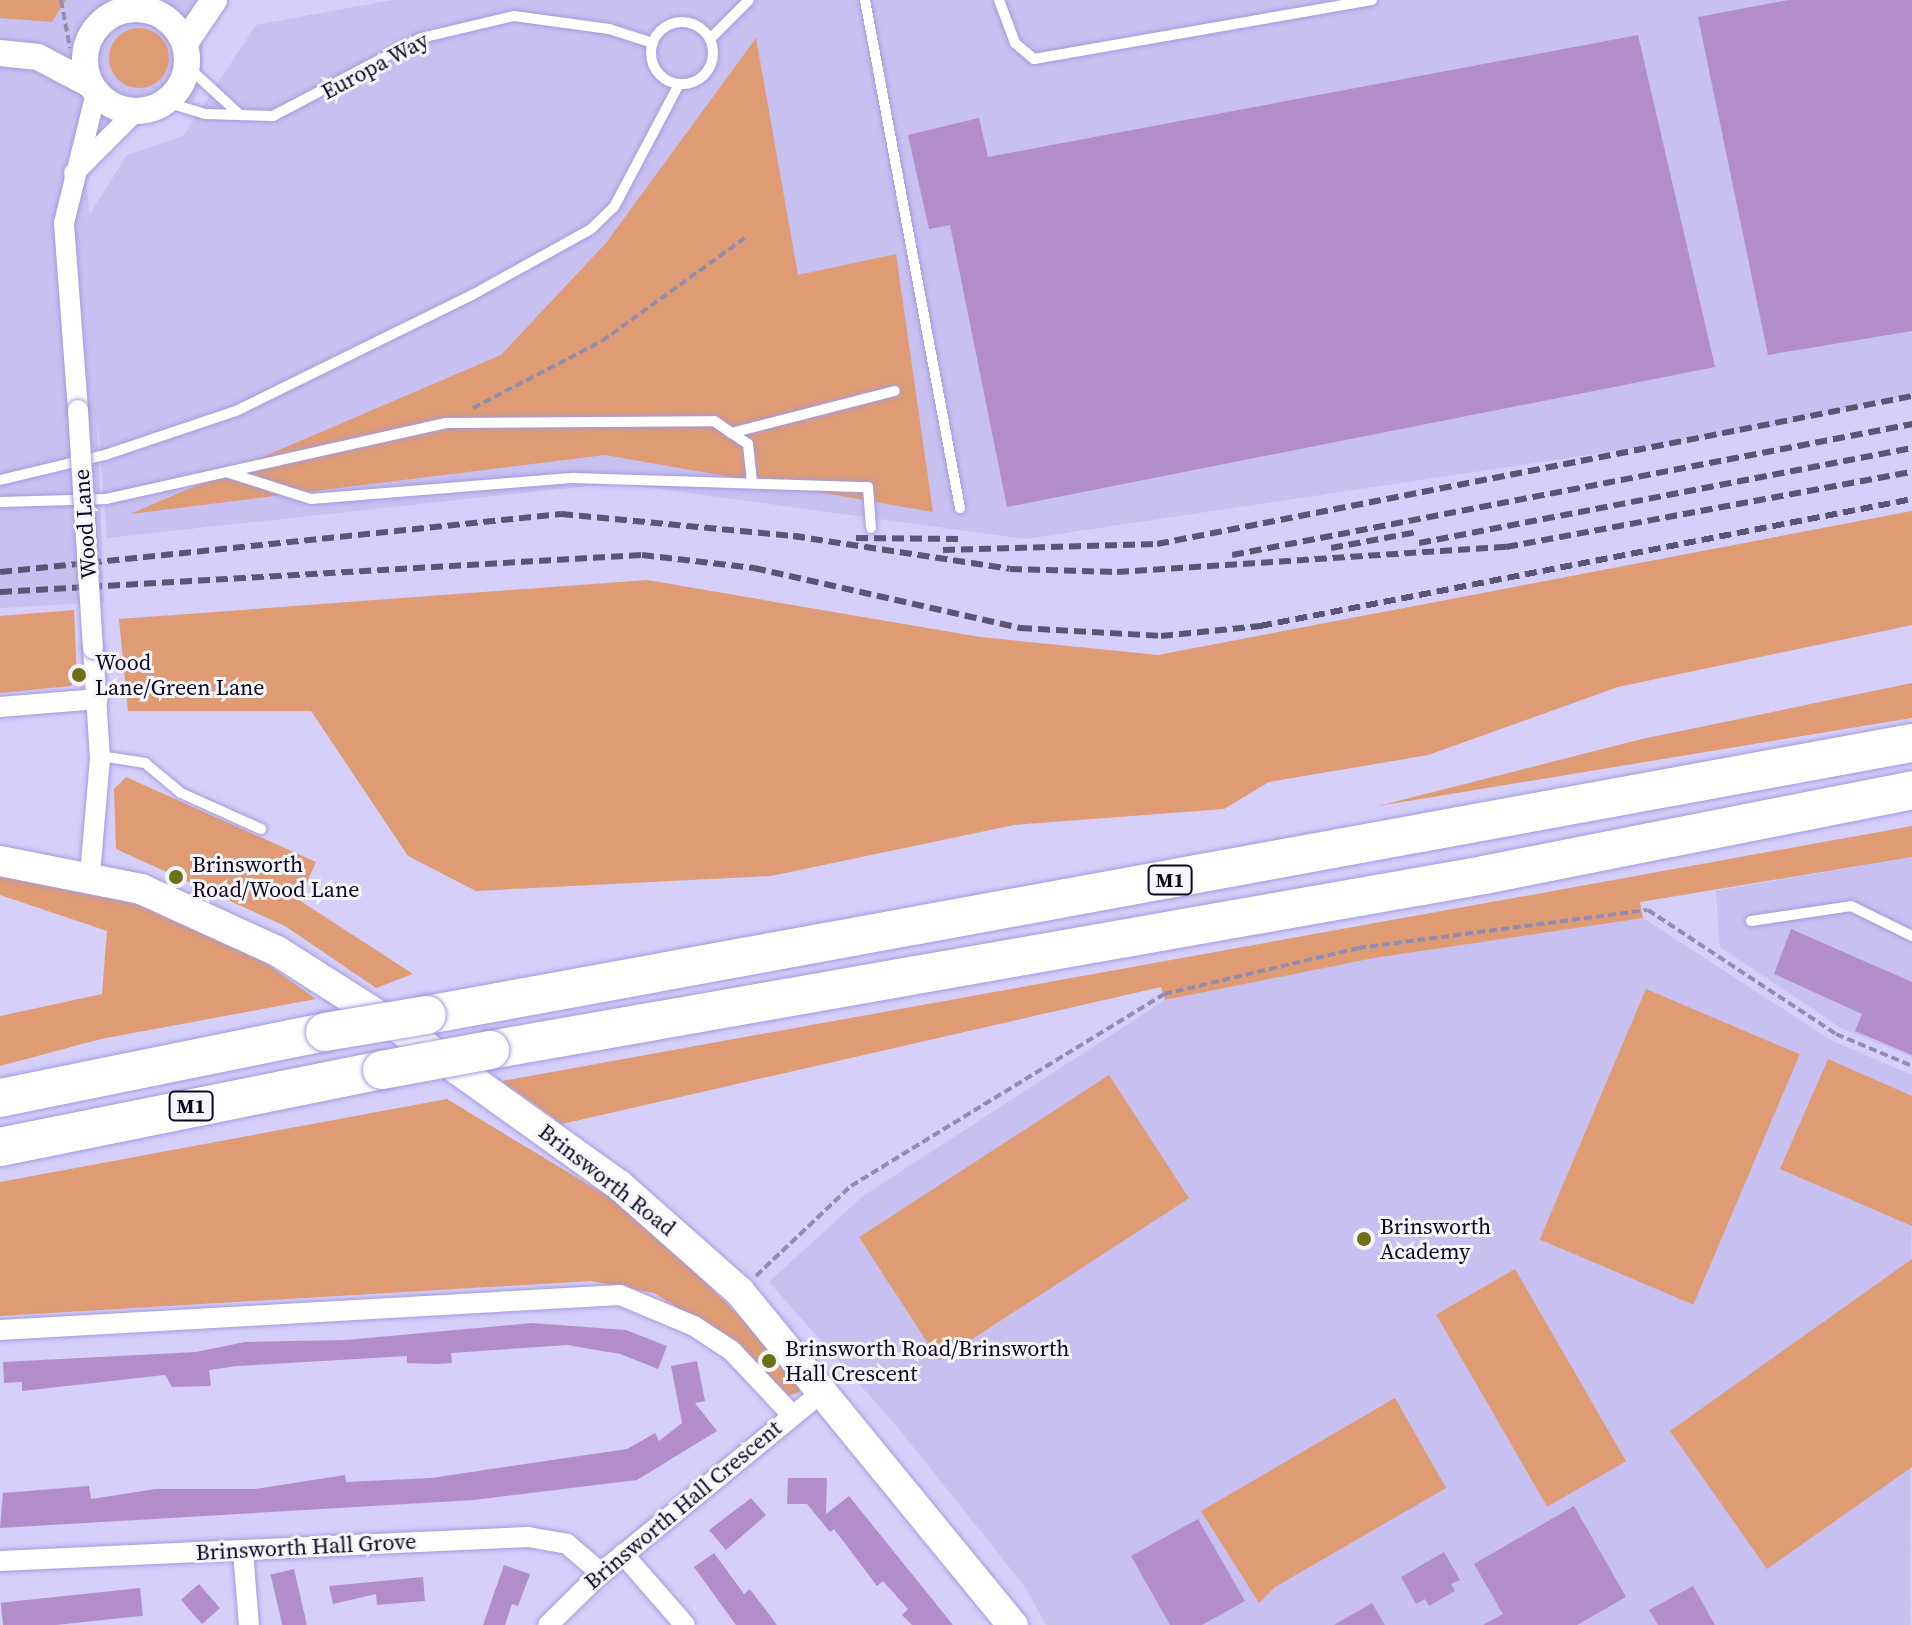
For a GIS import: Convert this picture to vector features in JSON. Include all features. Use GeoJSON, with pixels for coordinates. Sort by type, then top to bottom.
{"type":"FeatureCollection","features":[{"type":"Feature","properties":{"kind":"highway","name":"M1"},"geometry":{"type":"LineString","coordinates":[[0,1098],[325,1032],[1912,743]]}},
{"type":"Feature","properties":{"kind":"highway","name":"M1"},"geometry":{"type":"LineString","coordinates":[[0,1147],[382,1070],[1484,875],[1912,790]]}},
{"type":"Feature","properties":{"kind":"main road","name":"Brinsworth Road"},"geometry":{"type":"LineString","coordinates":[[0,861],[90,875],[190,908],[350,995],[619,1185],[740,1292],[1013,1625]]}},
{"type":"Feature","properties":{"kind":"street"},"geometry":{"type":"LineString","coordinates":[[38,57],[80,41],[117,12],[146,10],[171,0]]}},
{"type":"Feature","properties":{"kind":"street"},"geometry":{"type":"LineString","coordinates":[[74,173],[135,112],[166,102],[180,88],[186,55],[214,0]]}},
{"type":"Feature","properties":{"kind":"street"},"geometry":{"type":"LineString","coordinates":[[146,10],[174,25],[186,55]]}},
{"type":"Feature","properties":{"kind":"street"},"geometry":{"type":"LineString","coordinates":[[80,41],[93,89]]}},
{"type":"Feature","properties":{"kind":"street"},"geometry":{"type":"LineString","coordinates":[[0,53],[38,57],[135,112]]}},
{"type":"Feature","properties":{"kind":"street","name":"Wood Lane"},"geometry":{"type":"LineString","coordinates":[[90,875],[100,756],[98,699],[64,223],[93,89]]}},
{"type":"Feature","properties":{"kind":"street"},"geometry":{"type":"LineString","coordinates":[[0,707],[98,699]]}},
{"type":"Feature","properties":{"kind":"street"},"geometry":{"type":"LineString","coordinates":[[0,1330],[620,1295],[694,1326],[732,1351],[792,1415]]}},
{"type":"Feature","properties":{"kind":"street","name":"Brinsworth Hall Crescent"},"geometry":{"type":"LineString","coordinates":[[548,1625],[623,1554],[823,1391]]}},
{"type":"Feature","properties":{"kind":"street","name":"Brinsworth Hall Grove"},"geometry":{"type":"LineString","coordinates":[[0,1561],[528,1537],[567,1544],[601,1573]]}},
{"type":"Feature","properties":{"kind":"street"},"geometry":{"type":"LineString","coordinates":[[243,1551],[249,1625]]}},
{"type":"Feature","properties":{"kind":"street"},"geometry":{"type":"LineString","coordinates":[[623,1554],[685,1625]]}},
{"type":"Feature","properties":{"kind":"lane"},"geometry":{"type":"LineString","coordinates":[[0,480],[105,455],[236,411],[472,295],[591,229],[614,207],[679,84],[707,71],[710,39],[749,0]]}},
{"type":"Feature","properties":{"kind":"lane"},"geometry":{"type":"LineString","coordinates":[[865,0],[960,508]]}},
{"type":"Feature","properties":{"kind":"lane"},"geometry":{"type":"LineString","coordinates":[[999,0],[1015,43],[1034,59],[1372,0]]}},
{"type":"Feature","properties":{"kind":"lane","name":"Europa Way"},"geometry":{"type":"LineString","coordinates":[[166,102],[240,115],[273,116],[421,38],[514,16],[609,29],[653,43]]}},
{"type":"Feature","properties":{"kind":"lane"},"geometry":{"type":"LineString","coordinates":[[679,84],[657,71],[653,43],[677,22],[700,27],[710,39]]}},
{"type":"Feature","properties":{"kind":"lane"},"geometry":{"type":"LineString","coordinates":[[186,55],[240,115]]}},
{"type":"Feature","properties":{"kind":"lane"},"geometry":{"type":"LineString","coordinates":[[731,433],[895,391]]}},
{"type":"Feature","properties":{"kind":"lane"},"geometry":{"type":"LineString","coordinates":[[0,502],[106,499],[446,423],[714,421],[748,444],[752,483]]}},
{"type":"Feature","properties":{"kind":"lane"},"geometry":{"type":"LineString","coordinates":[[226,473],[311,499],[574,478],[868,487],[871,528]]}},
{"type":"Feature","properties":{"kind":"lane"},"geometry":{"type":"LineString","coordinates":[[100,756],[145,763],[181,793],[261,829]]}},
{"type":"Feature","properties":{"kind":"lane"},"geometry":{"type":"LineString","coordinates":[[1751,921],[1851,906],[1912,936]]}},
{"type":"Feature","properties":{"kind":"path"},"geometry":{"type":"LineString","coordinates":[[61,0],[80,41]]}},
{"type":"Feature","properties":{"kind":"path"},"geometry":{"type":"LineString","coordinates":[[446,423],[602,341],[746,237]]}},
{"type":"Feature","properties":{"kind":"path"},"geometry":{"type":"LineString","coordinates":[[740,1292],[851,1186],[1164,994],[1358,948],[1648,910],[1836,1034],[1912,1066]]}},
{"type":"Feature","properties":{"kind":"shaded area"},"geometry":{"type":"Polygon","coordinates":[[[0,0],[224,0],[203,23],[202,82],[194,101],[115,138],[100,154],[87,181],[89,215],[127,155],[183,136],[256,25],[392,0],[1912,0],[1912,394],[1768,428],[1025,539],[615,483],[107,538],[97,412],[104,602],[0,608],[0,0]]]}},
{"type":"Feature","properties":{"kind":"shaded area"},"geometry":{"type":"Polygon","coordinates":[[[0,0],[66,0],[52,22],[0,18],[0,0]]]}},
{"type":"Feature","properties":{"kind":"shaded area"},"geometry":{"type":"Polygon","coordinates":[[[139,28],[150,30],[160,37],[167,47],[167,69],[160,79],[150,86],[139,88],[128,86],[118,79],[111,69],[109,58],[111,47],[118,37],[128,30],[139,28]]]}},
{"type":"Feature","properties":{"kind":"shaded area"},"geometry":{"type":"Polygon","coordinates":[[[756,38],[798,275],[896,254],[933,512],[605,455],[130,514],[501,355],[606,243],[756,38]]]}},
{"type":"Feature","properties":{"kind":"shaded area"},"geometry":{"type":"Polygon","coordinates":[[[1912,511],[1912,625],[1618,687],[1428,755],[1269,782],[1224,809],[1014,825],[771,876],[476,891],[408,856],[311,711],[128,711],[119,619],[647,580],[980,637],[1158,655],[1912,511]]]}},
{"type":"Feature","properties":{"kind":"shaded area"},"geometry":{"type":"Polygon","coordinates":[[[74,610],[77,678],[71,686],[0,693],[0,616],[74,610]]]}},
{"type":"Feature","properties":{"kind":"shaded area"},"geometry":{"type":"Polygon","coordinates":[[[1912,683],[1912,718],[1378,806],[1642,739],[1912,683]]]}},
{"type":"Feature","properties":{"kind":"shaded area"},"geometry":{"type":"Polygon","coordinates":[[[126,777],[316,862],[299,900],[413,974],[376,988],[285,926],[116,849],[114,789],[126,777]]]}},
{"type":"Feature","properties":{"kind":"shaded area"},"geometry":{"type":"Polygon","coordinates":[[[1912,826],[1912,857],[1640,902],[1643,918],[1374,958],[1165,1000],[1161,987],[562,1124],[502,1081],[1912,826]]]}},
{"type":"Feature","properties":{"kind":"shaded area"},"geometry":{"type":"Polygon","coordinates":[[[1912,857],[1912,1057],[1841,1028],[1720,947],[1716,891],[1912,857]]]}},
{"type":"Feature","properties":{"kind":"shaded area"},"geometry":{"type":"Polygon","coordinates":[[[0,872],[137,900],[264,962],[316,999],[101,1039],[0,1066],[0,1016],[102,994],[107,931],[0,895],[0,872]]]}},
{"type":"Feature","properties":{"kind":"shaded area","name":"Brinsworth Academy"},"geometry":{"type":"Polygon","coordinates":[[[1643,918],[1831,1040],[1912,1075],[1910,1625],[1046,1625],[1025,1587],[899,1429],[769,1282],[863,1196],[1165,1000],[1374,958],[1643,918]]]}},
{"type":"Feature","properties":{"kind":"shaded area"},"geometry":{"type":"Polygon","coordinates":[[[1646,989],[1800,1054],[1693,1305],[1540,1239],[1646,989]]]}},
{"type":"Feature","properties":{"kind":"shaded area"},"geometry":{"type":"Polygon","coordinates":[[[1828,1059],[1912,1096],[1912,1226],[1780,1169],[1828,1059]]]}},
{"type":"Feature","properties":{"kind":"shaded area"},"geometry":{"type":"Polygon","coordinates":[[[1109,1075],[1189,1198],[939,1361],[859,1237],[1109,1075]]]}},
{"type":"Feature","properties":{"kind":"shaded area"},"geometry":{"type":"Polygon","coordinates":[[[447,1099],[632,1211],[766,1342],[801,1384],[800,1392],[786,1397],[732,1342],[654,1293],[591,1281],[0,1316],[0,1182],[447,1099]]]}},
{"type":"Feature","properties":{"kind":"shaded area"},"geometry":{"type":"Polygon","coordinates":[[[1912,1259],[1912,1467],[1767,1569],[1670,1431],[1912,1259]]]}},
{"type":"Feature","properties":{"kind":"shaded area"},"geometry":{"type":"Polygon","coordinates":[[[1515,1269],[1626,1461],[1547,1507],[1436,1314],[1515,1269]]]}},
{"type":"Feature","properties":{"kind":"shaded area"},"geometry":{"type":"Polygon","coordinates":[[[1395,1398],[1446,1488],[1275,1587],[1259,1603],[1201,1511],[1395,1398]]]}},
{"type":"Feature","properties":{"kind":"building"},"geometry":{"type":"Polygon","coordinates":[[[1788,0],[1912,0],[1912,331],[1768,355],[1698,17],[1788,0]]]}},
{"type":"Feature","properties":{"kind":"building"},"geometry":{"type":"Polygon","coordinates":[[[1638,35],[1715,367],[1007,507],[950,225],[929,229],[908,135],[979,118],[988,157],[1638,35]]]}},
{"type":"Feature","properties":{"kind":"building"},"geometry":{"type":"Polygon","coordinates":[[[1791,929],[1912,982],[1912,1055],[1855,1031],[1862,1014],[1774,974],[1791,929]]]}},
{"type":"Feature","properties":{"kind":"building"},"geometry":{"type":"Polygon","coordinates":[[[532,1323],[626,1330],[667,1346],[658,1369],[620,1354],[567,1345],[451,1353],[452,1363],[407,1363],[407,1356],[237,1366],[209,1370],[211,1386],[172,1387],[165,1375],[22,1391],[22,1382],[4,1383],[3,1362],[196,1352],[245,1342],[346,1340],[532,1323]]]}},
{"type":"Feature","properties":{"kind":"building"},"geometry":{"type":"Polygon","coordinates":[[[697,1361],[705,1401],[695,1403],[717,1431],[637,1480],[474,1500],[0,1528],[3,1493],[89,1486],[91,1499],[156,1489],[255,1489],[345,1475],[346,1482],[431,1478],[627,1449],[655,1433],[659,1441],[682,1423],[671,1366],[697,1361]]]}},
{"type":"Feature","properties":{"kind":"building"},"geometry":{"type":"Polygon","coordinates":[[[788,1478],[827,1478],[826,1514],[849,1496],[953,1625],[912,1625],[902,1615],[908,1609],[883,1581],[877,1586],[834,1529],[830,1532],[807,1504],[787,1504],[788,1478]]]}},
{"type":"Feature","properties":{"kind":"building"},"geometry":{"type":"Polygon","coordinates":[[[751,1498],[766,1515],[726,1550],[709,1530],[751,1498]]]}},
{"type":"Feature","properties":{"kind":"building"},"geometry":{"type":"Polygon","coordinates":[[[1574,1506],[1626,1597],[1577,1625],[1483,1625],[1503,1614],[1474,1564],[1574,1506]]]}},
{"type":"Feature","properties":{"kind":"building"},"geometry":{"type":"Polygon","coordinates":[[[1198,1519],[1245,1601],[1202,1625],[1170,1625],[1131,1556],[1198,1519]]]}},
{"type":"Feature","properties":{"kind":"building"},"geometry":{"type":"Polygon","coordinates":[[[1444,1552],[1460,1580],[1451,1584],[1455,1591],[1429,1606],[1425,1599],[1416,1604],[1401,1577],[1444,1552]]]}},
{"type":"Feature","properties":{"kind":"building"},"geometry":{"type":"Polygon","coordinates":[[[714,1553],[744,1594],[750,1589],[777,1625],[736,1625],[694,1567],[714,1553]]]}},
{"type":"Feature","properties":{"kind":"building"},"geometry":{"type":"Polygon","coordinates":[[[504,1565],[530,1574],[518,1606],[512,1604],[505,1625],[483,1625],[504,1565]]]}},
{"type":"Feature","properties":{"kind":"building"},"geometry":{"type":"Polygon","coordinates":[[[294,1569],[307,1625],[282,1625],[271,1574],[294,1569]]]}},
{"type":"Feature","properties":{"kind":"building"},"geometry":{"type":"Polygon","coordinates":[[[423,1577],[425,1601],[377,1605],[376,1594],[333,1604],[329,1586],[423,1577]]]}},
{"type":"Feature","properties":{"kind":"building"},"geometry":{"type":"Polygon","coordinates":[[[199,1584],[220,1608],[202,1624],[181,1600],[199,1584]]]}},
{"type":"Feature","properties":{"kind":"building"},"geometry":{"type":"Polygon","coordinates":[[[1693,1586],[1715,1625],[1658,1625],[1649,1610],[1693,1586]]]}},
{"type":"Feature","properties":{"kind":"building"},"geometry":{"type":"Polygon","coordinates":[[[140,1588],[143,1616],[56,1625],[3,1625],[1,1603],[140,1588]]]}},
{"type":"Feature","properties":{"kind":"building"},"geometry":{"type":"Polygon","coordinates":[[[1372,1603],[1385,1625],[1334,1625],[1372,1603]]]}},
{"type":"Feature","properties":{"kind":"railway"},"geometry":{"type":"LineString","coordinates":[[943,550],[1157,544],[1912,396]]}},
{"type":"Feature","properties":{"kind":"railway"},"geometry":{"type":"LineString","coordinates":[[1232,555],[1912,424]]}},
{"type":"Feature","properties":{"kind":"railway"},"geometry":{"type":"LineString","coordinates":[[1419,543],[1912,448]]}},
{"type":"Feature","properties":{"kind":"railway"},"geometry":{"type":"LineString","coordinates":[[793,536],[1010,569],[1117,572],[1506,547],[1912,472]]}},
{"type":"Feature","properties":{"kind":"railway"},"geometry":{"type":"LineString","coordinates":[[0,592],[642,555],[754,568],[1020,628],[1161,636],[1260,626],[1912,499]]}},
{"type":"Feature","properties":{"kind":"railway"},"geometry":{"type":"LineString","coordinates":[[0,572],[561,514],[804,537]]}},
{"type":"Feature","properties":{"kind":"railway"},"geometry":{"type":"LineString","coordinates":[[1331,548],[1417,532]]}},
{"type":"Feature","properties":{"kind":"railway"},"geometry":{"type":"LineString","coordinates":[[856,538],[960,539]]}},
{"type":"Feature","properties":{"kind":"place","name":"Wood Lane/Green Lane"},"geometry":{"type":"Point","coordinates":[79,675]}},
{"type":"Feature","properties":{"kind":"place","name":"Brinsworth Road/Wood Lane"},"geometry":{"type":"Point","coordinates":[176,877]}},
{"type":"Feature","properties":{"kind":"place","name":"Brinsworth Academy"},"geometry":{"type":"Point","coordinates":[1364,1239]}},
{"type":"Feature","properties":{"kind":"place","name":"Brinsworth Road/Brinsworth Hall Crescent"},"geometry":{"type":"Point","coordinates":[769,1361]}}]}
